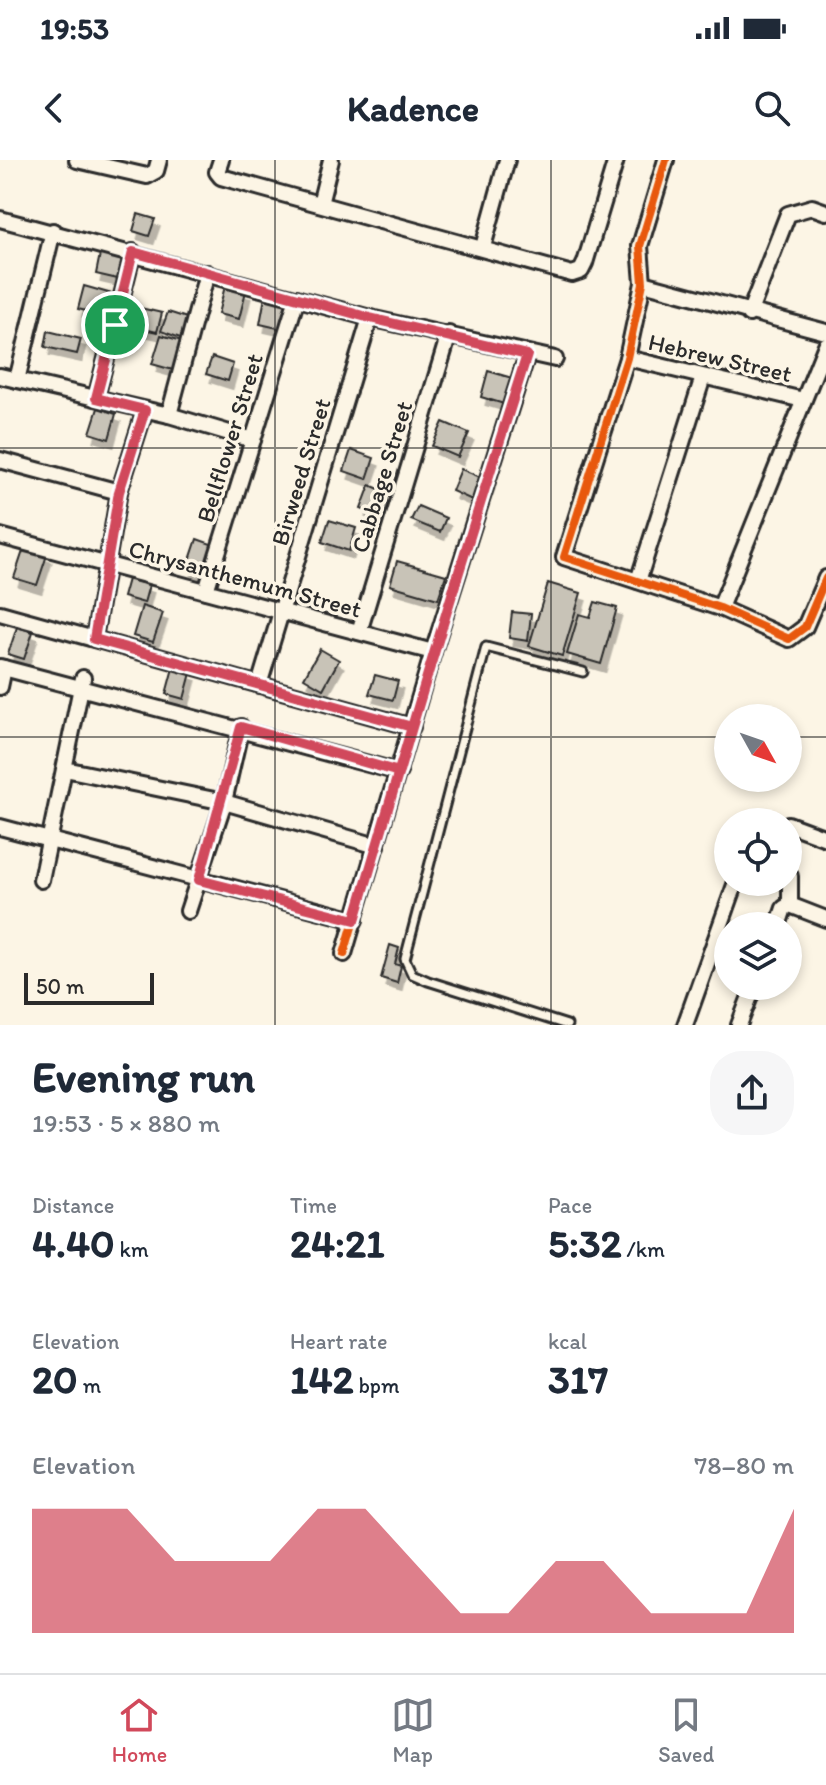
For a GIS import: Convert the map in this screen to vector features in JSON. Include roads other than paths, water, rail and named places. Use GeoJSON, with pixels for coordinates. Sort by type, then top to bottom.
{"type":"FeatureCollection","features":[{"type":"Feature","properties":{"kind":"street"},"geometry":{"type":"LineString","coordinates":[[78,160],[147,176],[156,171],[159,160]]}},
{"type":"Feature","properties":{"kind":"street"},"geometry":{"type":"LineString","coordinates":[[221,160],[217,172],[221,177],[572,274],[581,271],[616,160]]}},
{"type":"Feature","properties":{"kind":"street"},"geometry":{"type":"LineString","coordinates":[[320,204],[331,160]]}},
{"type":"Feature","properties":{"kind":"street"},"geometry":{"type":"LineString","coordinates":[[483,247],[507,160]]}},
{"type":"Feature","properties":{"kind":"street"},"geometry":{"type":"LineString","coordinates":[[666,160],[640,246],[643,283],[627,358],[564,557],[720,608],[789,639],[805,627],[826,578]]}},
{"type":"Feature","properties":{"kind":"street"},"geometry":{"type":"LineString","coordinates":[[749,314],[788,214],[812,207],[826,212]]}},
{"type":"Feature","properties":{"kind":"street"},"geometry":{"type":"LineString","coordinates":[[0,219],[133,252],[370,318],[555,359]]}},
{"type":"Feature","properties":{"kind":"street"},"geometry":{"type":"LineString","coordinates":[[17,380],[53,231]]}},
{"type":"Feature","properties":{"kind":"street"},"geometry":{"type":"LineString","coordinates":[[96,398],[133,252]]}},
{"type":"Feature","properties":{"kind":"street"},"geometry":{"type":"LineString","coordinates":[[169,415],[207,273]]}},
{"type":"Feature","properties":{"kind":"street"},"geometry":{"type":"LineString","coordinates":[[643,283],[749,314],[826,332]]}},
{"type":"Feature","properties":{"kind":"street","name":"Bellflower Street"},"geometry":{"type":"LineString","coordinates":[[206,591],[297,298]]}},
{"type":"Feature","properties":{"kind":"street","name":"Birweed Street"},"geometry":{"type":"LineString","coordinates":[[259,685],[370,318]]}},
{"type":"Feature","properties":{"kind":"street","name":"Cabbage Street"},"geometry":{"type":"LineString","coordinates":[[359,632],[449,334]]}},
{"type":"Feature","properties":{"kind":"street"},"geometry":{"type":"LineString","coordinates":[[720,608],[826,345]]}},
{"type":"Feature","properties":{"kind":"street"},"geometry":{"type":"LineString","coordinates":[[344,954],[433,652],[527,355]]}},
{"type":"Feature","properties":{"kind":"street","name":"Hebrew Street"},"geometry":{"type":"LineString","coordinates":[[627,358],[803,400]]}},
{"type":"Feature","properties":{"kind":"street"},"geometry":{"type":"LineString","coordinates":[[0,376],[169,415],[253,440]]}},
{"type":"Feature","properties":{"kind":"street"},"geometry":{"type":"LineString","coordinates":[[638,581],[703,377]]}},
{"type":"Feature","properties":{"kind":"street"},"geometry":{"type":"LineString","coordinates":[[94,639],[119,492],[145,410]]}},
{"type":"Feature","properties":{"kind":"street"},"geometry":{"type":"LineString","coordinates":[[0,460],[119,492]]}},
{"type":"Feature","properties":{"kind":"street","name":"Chrysanthemum Street"},"geometry":{"type":"LineString","coordinates":[[0,536],[433,652]]}},
{"type":"Feature","properties":{"kind":"street"},"geometry":{"type":"LineString","coordinates":[[0,613],[412,727]]}},
{"type":"Feature","properties":{"kind":"street"},"geometry":{"type":"LineString","coordinates":[[0,687],[2,667],[82,684],[399,772]]}},
{"type":"Feature","properties":{"kind":"street"},"geometry":{"type":"LineString","coordinates":[[41,880],[82,684]]}},
{"type":"Feature","properties":{"kind":"street"},"geometry":{"type":"LineString","coordinates":[[188,911],[224,802],[241,727]]}},
{"type":"Feature","properties":{"kind":"street"},"geometry":{"type":"LineString","coordinates":[[65,769],[224,802],[377,846]]}},
{"type":"Feature","properties":{"kind":"street"},"geometry":{"type":"LineString","coordinates":[[0,827],[355,920]]}},
{"type":"Feature","properties":{"kind":"street"},"geometry":{"type":"LineString","coordinates":[[802,829],[826,838]]}},
{"type":"Feature","properties":{"kind":"street"},"geometry":{"type":"LineString","coordinates":[[685,1025],[731,896]]}},
{"type":"Feature","properties":{"kind":"street"},"geometry":{"type":"LineString","coordinates":[[790,896],[790,905]]}},
{"type":"Feature","properties":{"kind":"street"},"geometry":{"type":"LineString","coordinates":[[783,912],[790,905],[826,919]]}},
{"type":"Feature","properties":{"kind":"street"},"geometry":{"type":"LineString","coordinates":[[739,1025],[749,1000]]}},
{"type":"Feature","properties":{"kind":"lane"},"geometry":{"type":"LineString","coordinates":[[567,1025],[428,981],[412,974],[405,959],[486,647],[583,672]]}}]}
